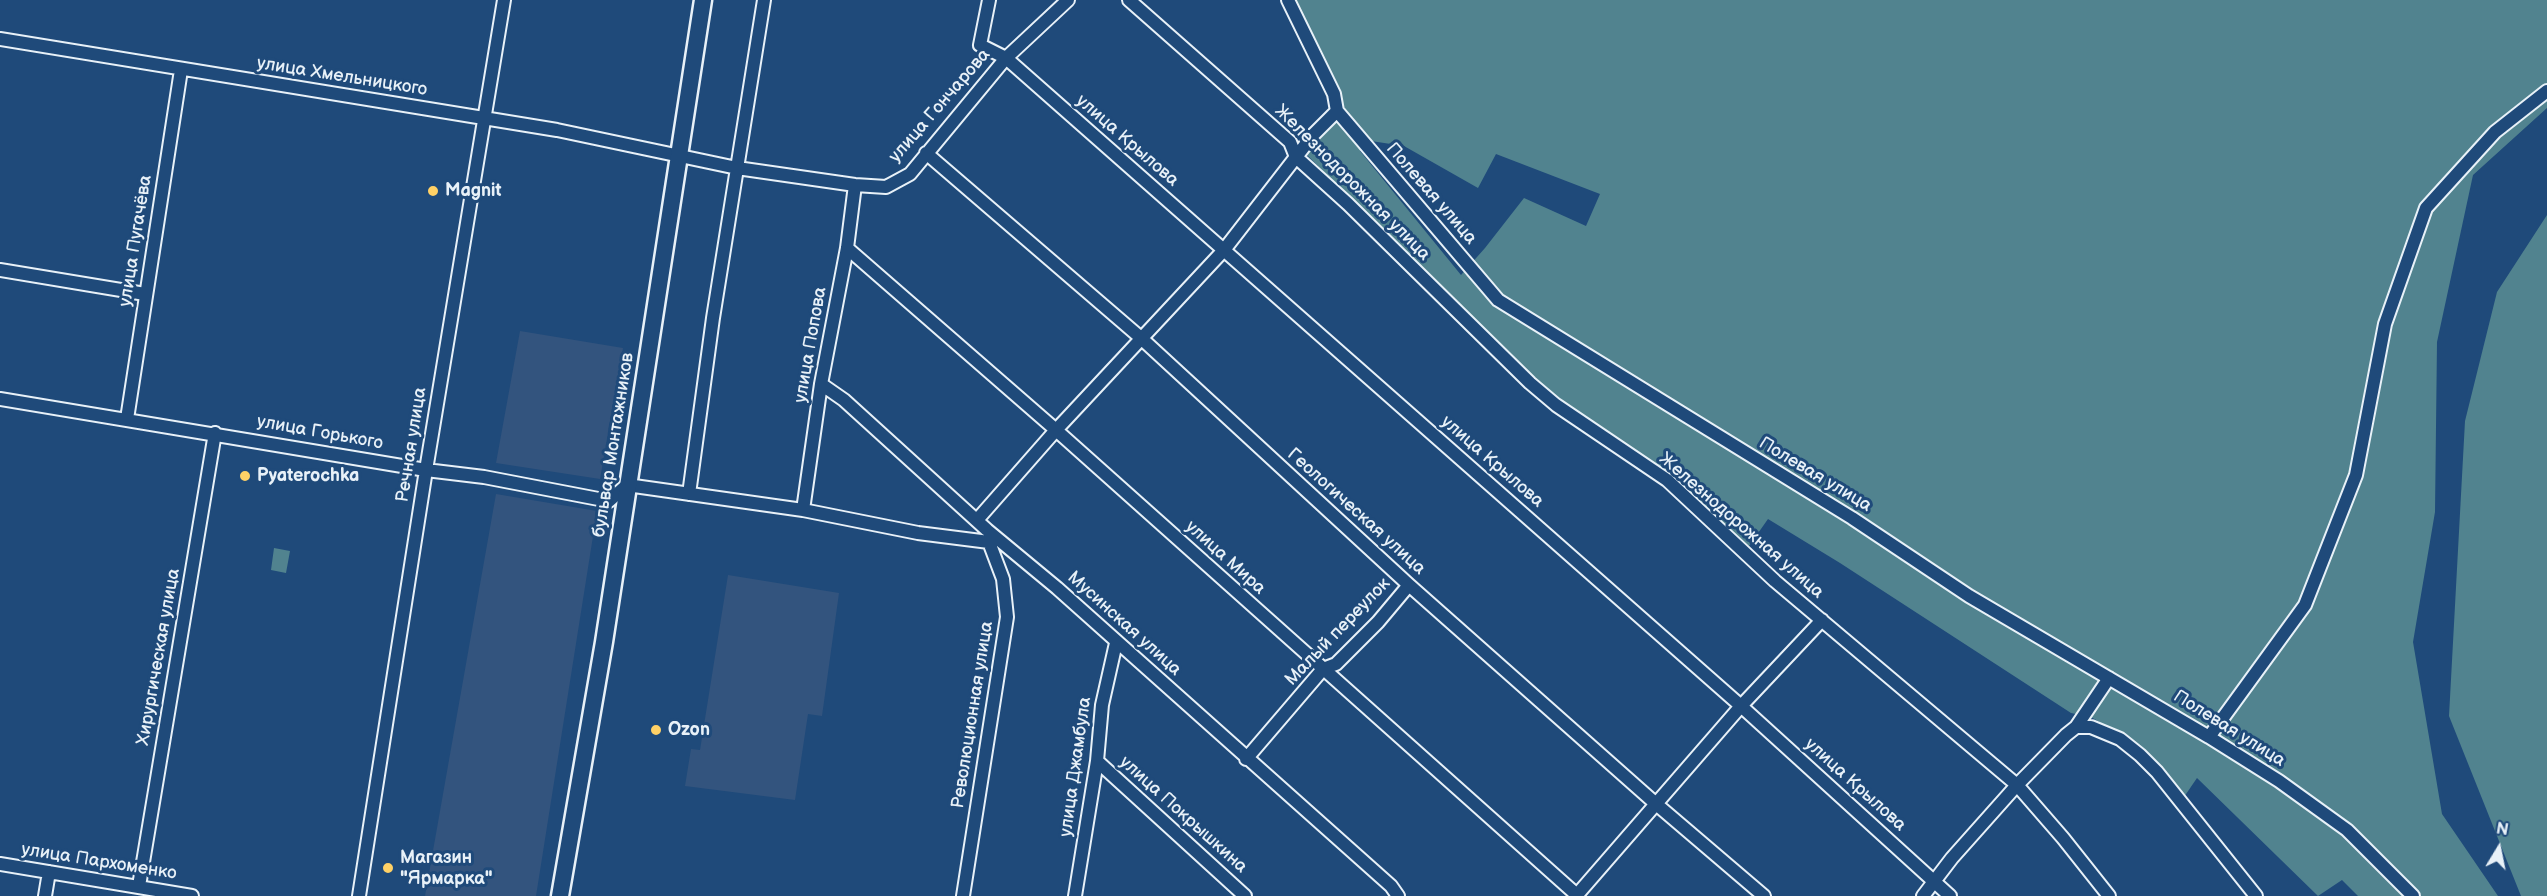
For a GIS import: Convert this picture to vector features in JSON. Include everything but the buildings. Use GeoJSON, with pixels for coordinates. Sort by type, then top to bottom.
{"type":"FeatureCollection","features":[{"type":"Feature","properties":{"kind":"street","name":"Речная улица"},"geometry":{"type":"LineString","coordinates":[[359,896],[426,470],[504,0]]}},
{"type":"Feature","properties":{"kind":"street","name":"бульвар Монтажников"},"geometry":{"type":"LineString","coordinates":[[560,896],[604,642],[703,0]]}},
{"type":"Feature","properties":{"kind":"street"},"geometry":{"type":"LineString","coordinates":[[689,494],[708,351],[764,0]]}},
{"type":"Feature","properties":{"kind":"street","name":"улица Крылова"},"geometry":{"type":"LineString","coordinates":[[989,0],[980,45],[1006,58],[1741,706],[1950,896]]}},
{"type":"Feature","properties":{"kind":"street","name":"улица Гончарова"},"geometry":{"type":"LineString","coordinates":[[678,156],[737,168],[855,186],[886,187],[910,174],[1006,58],[1068,0]]}},
{"type":"Feature","properties":{"kind":"street","name":"Железнодорожная улица"},"geometry":{"type":"LineString","coordinates":[[1129,0],[1290,142],[1296,158],[1348,204],[1556,405],[1667,480],[1714,522],[1734,545],[2017,785],[2109,896]]}},
{"type":"Feature","properties":{"kind":"street","name":"Полевая улица"},"geometry":{"type":"LineString","coordinates":[[1288,0],[1334,94],[1337,111],[1498,300],[1852,518],[1969,596],[2210,737],[2322,810],[2347,830],[2413,896]]}},
{"type":"Feature","properties":{"kind":"street","name":"улица Хмельницкого"},"geometry":{"type":"LineString","coordinates":[[0,39],[557,130],[678,156]]}},
{"type":"Feature","properties":{"kind":"street","name":"улица Пугачёва"},"geometry":{"type":"LineString","coordinates":[[127,419],[181,70]]}},
{"type":"Feature","properties":{"kind":"street"},"geometry":{"type":"LineString","coordinates":[[2210,737],[2305,605],[2356,475],[2385,324],[2426,208],[2495,132],[2547,91]]}},
{"type":"Feature","properties":{"kind":"street"},"geometry":{"type":"LineString","coordinates":[[977,520],[1140,338],[1224,250],[1313,135],[1337,111]]}},
{"type":"Feature","properties":{"kind":"street","name":"Геологическая улица"},"geometry":{"type":"LineString","coordinates":[[926,153],[1140,338],[1409,585],[1655,803],[1764,896]]}},
{"type":"Feature","properties":{"kind":"street","name":"улица Попова"},"geometry":{"type":"LineString","coordinates":[[802,510],[821,384],[847,248],[855,186]]}},
{"type":"Feature","properties":{"kind":"street","name":"улица Мира"},"geometry":{"type":"LineString","coordinates":[[847,248],[1056,430],[1577,896]]}},
{"type":"Feature","properties":{"kind":"street"},"geometry":{"type":"LineString","coordinates":[[0,270],[145,294]]}},
{"type":"Feature","properties":{"kind":"street","name":"Мусинская улица"},"geometry":{"type":"LineString","coordinates":[[821,384],[844,400],[900,454],[977,520],[992,540],[1057,588],[1116,643],[1187,703],[1246,759],[1390,886],[1398,896]]}},
{"type":"Feature","properties":{"kind":"street","name":"улица Горького"},"geometry":{"type":"LineString","coordinates":[[0,399],[215,433],[426,470],[484,477],[609,501],[627,485]]}},
{"type":"Feature","properties":{"kind":"street","name":"Хирургическая улица"},"geometry":{"type":"LineString","coordinates":[[139,886],[215,433]]}},
{"type":"Feature","properties":{"kind":"street"},"geometry":{"type":"LineString","coordinates":[[627,485],[802,510],[918,533],[992,540]]}},
{"type":"Feature","properties":{"kind":"street","name":"Революционная улица"},"geometry":{"type":"LineString","coordinates":[[963,896],[1007,617],[1003,579],[992,540]]}},
{"type":"Feature","properties":{"kind":"street","name":"Малый переулок"},"geometry":{"type":"LineString","coordinates":[[1246,759],[1323,669],[1336,664],[1378,622],[1409,585]]}},
{"type":"Feature","properties":{"kind":"street"},"geometry":{"type":"LineString","coordinates":[[1577,896],[1741,706],[1822,620]]}},
{"type":"Feature","properties":{"kind":"street","name":"улица Джамбула"},"geometry":{"type":"LineString","coordinates":[[1075,896],[1097,761],[1102,705],[1116,643]]}},
{"type":"Feature","properties":{"kind":"street"},"geometry":{"type":"LineString","coordinates":[[1923,896],[2017,785],[2076,727],[2109,678]]}},
{"type":"Feature","properties":{"kind":"street"},"geometry":{"type":"LineString","coordinates":[[2076,727],[2091,727],[2105,732],[2140,754],[2256,896]]}},
{"type":"Feature","properties":{"kind":"street","name":"улица Покрышкина"},"geometry":{"type":"LineString","coordinates":[[1097,761],[1245,896]]}},
{"type":"Feature","properties":{"kind":"street","name":"улица Пархоменко"},"geometry":{"type":"LineString","coordinates":[[0,864],[192,896]]}},
{"type":"Feature","properties":{"kind":"street"},"geometry":{"type":"LineString","coordinates":[[45,896],[49,872]]}},
{"type":"Feature","properties":{"kind":"shaded area"},"geometry":{"type":"Polygon","coordinates":[[[520,331],[623,348],[600,479],[496,463],[520,331]]]}},
{"type":"Feature","properties":{"kind":"shaded area"},"geometry":{"type":"Polygon","coordinates":[[[496,494],[597,511],[536,896],[425,896],[496,494]]]}},
{"type":"Feature","properties":{"kind":"shaded area"},"geometry":{"type":"Polygon","coordinates":[[[728,575],[839,593],[822,716],[808,714],[795,800],[685,786],[691,749],[700,750],[728,575]]]}},
{"type":"Feature","properties":{"kind":"green space"},"geometry":{"type":"Polygon","coordinates":[[[1295,0],[2547,0],[2547,108],[2473,175],[2437,342],[2435,512],[2413,642],[2442,814],[2498,896],[2358,896],[2342,880],[2318,896],[2197,778],[2184,797],[2140,746],[2091,717],[2071,713],[1768,519],[1749,546],[1663,470],[1553,396],[1497,345],[1306,154],[1346,111],[1295,0]],[[1371,141],[1360,151],[1461,275],[1524,198],[1586,226],[1600,194],[1496,154],[1478,188],[1404,146],[1371,141]]]}},
{"type":"Feature","properties":{"kind":"green space"},"geometry":{"type":"Polygon","coordinates":[[[2547,215],[2547,896],[2521,896],[2449,716],[2465,421],[2497,292],[2547,215]]]}},
{"type":"Feature","properties":{"kind":"green space"},"geometry":{"type":"Polygon","coordinates":[[[274,548],[290,551],[286,573],[271,570],[274,548]]]}},
{"type":"Feature","properties":{"kind":"place","name":"Magnit"},"geometry":{"type":"Point","coordinates":[433,191]}},
{"type":"Feature","properties":{"kind":"place","name":"Pyaterochka"},"geometry":{"type":"Point","coordinates":[245,476]}},
{"type":"Feature","properties":{"kind":"place","name":"Ozon"},"geometry":{"type":"Point","coordinates":[656,730]}},
{"type":"Feature","properties":{"kind":"place","name":"Магазин \"Ярмарка\""},"geometry":{"type":"Point","coordinates":[388,868]}}]}
